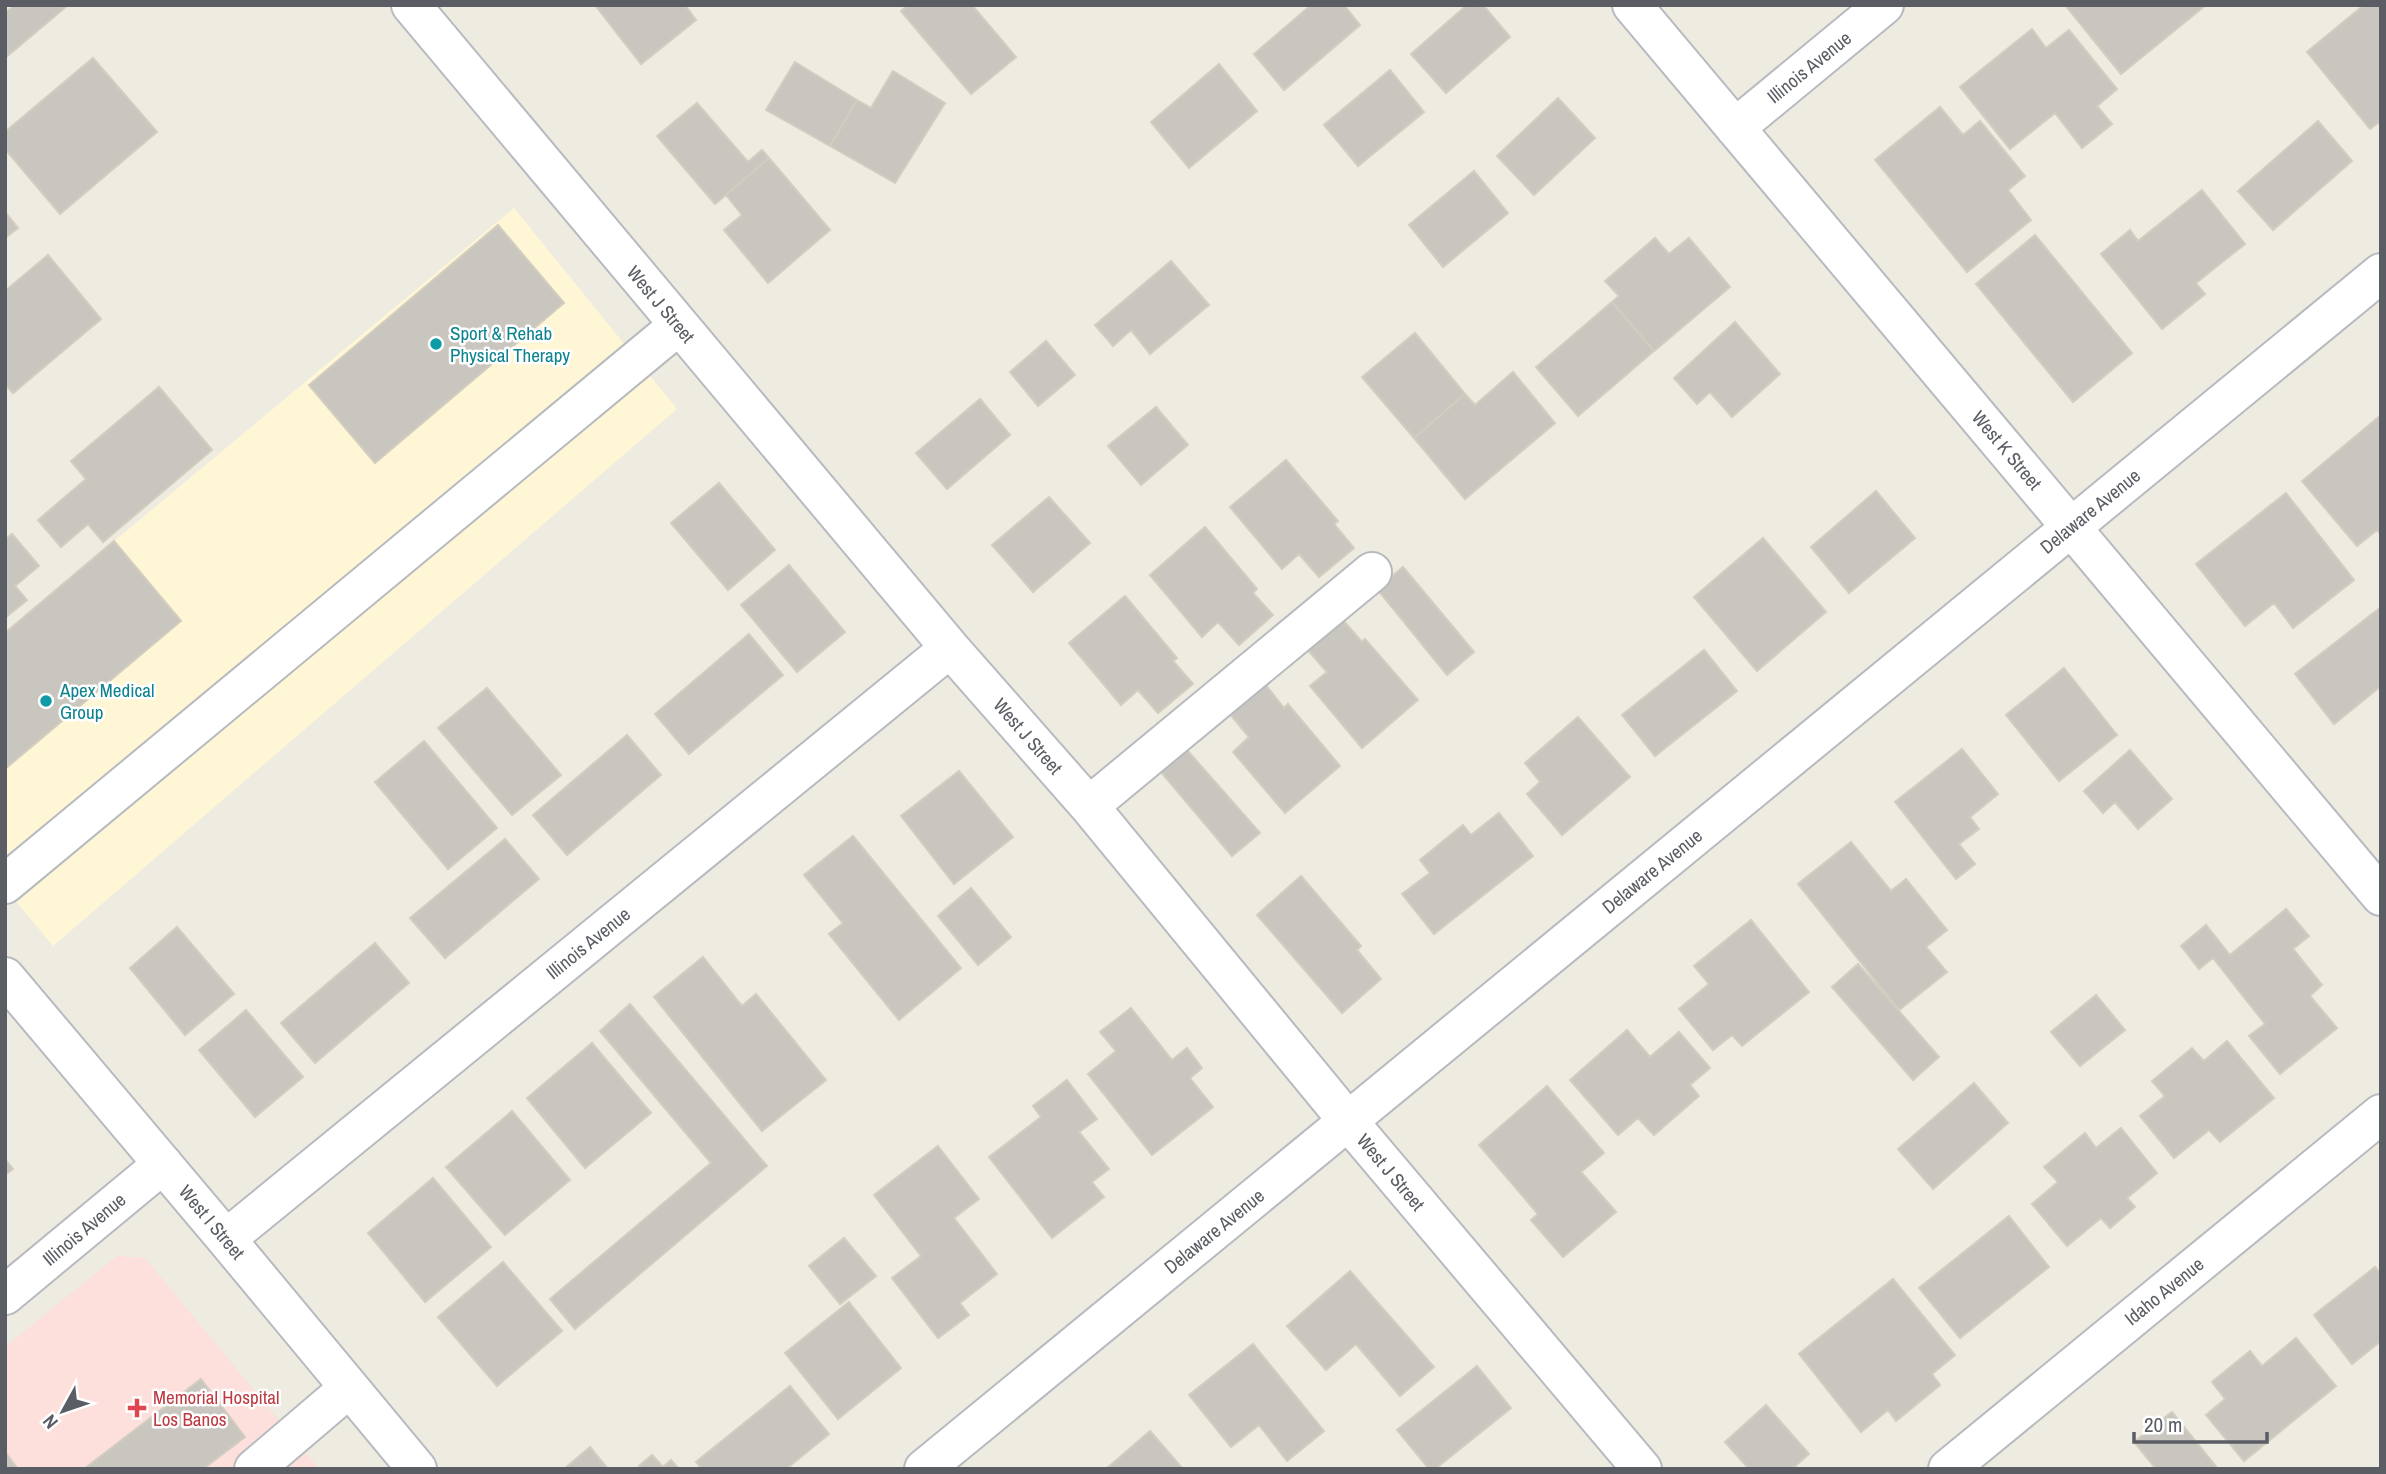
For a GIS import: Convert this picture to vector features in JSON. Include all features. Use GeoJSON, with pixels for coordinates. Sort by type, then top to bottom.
{"type":"FeatureCollection","features":[{"type":"Feature","properties":{"kind":"street","name":"West J Street"},"geometry":{"type":"LineString","coordinates":[[411,5],[950,648],[1089,806],[1348,1121],[1642,1469]]}},
{"type":"Feature","properties":{"kind":"street","name":"West K Street"},"geometry":{"type":"LineString","coordinates":[[1632,5],[2381,896]]}},
{"type":"Feature","properties":{"kind":"street","name":"Illinois Avenue"},"geometry":{"type":"LineString","coordinates":[[1735,128],[1884,5]]}},
{"type":"Feature","properties":{"kind":"street","name":"Delaware Avenue"},"geometry":{"type":"LineString","coordinates":[[924,1469],[2381,273]]}},
{"type":"Feature","properties":{"kind":"street"},"geometry":{"type":"LineString","coordinates":[[5,884],[679,326]]}},
{"type":"Feature","properties":{"kind":"street"},"geometry":{"type":"LineString","coordinates":[[1089,806],[1372,572]]}},
{"type":"Feature","properties":{"kind":"street","name":"Illinois Avenue"},"geometry":{"type":"LineString","coordinates":[[226,1238],[950,648]]}},
{"type":"Feature","properties":{"kind":"street","name":"West I Street"},"geometry":{"type":"LineString","coordinates":[[5,977],[417,1469]]}},
{"type":"Feature","properties":{"kind":"street","name":"Idaho Avenue"},"geometry":{"type":"LineString","coordinates":[[1948,1469],[2381,1114]]}},
{"type":"Feature","properties":{"kind":"street","name":"Illinois Avenue"},"geometry":{"type":"LineString","coordinates":[[5,1294],[163,1164]]}},
{"type":"Feature","properties":{"kind":"street"},"geometry":{"type":"LineString","coordinates":[[254,1469],[349,1388]]}},
{"type":"Feature","properties":{"kind":"shaded area"},"geometry":{"type":"Polygon","coordinates":[[[514,208],[677,409],[53,946],[5,888],[5,632],[514,208]]]}},
{"type":"Feature","properties":{"kind":"shaded area","name":"Memorial Hospital Los Banos"},"geometry":{"type":"Polygon","coordinates":[[[117,1256],[145,1258],[319,1469],[5,1469],[5,1347],[117,1256]]]}},
{"type":"Feature","properties":{"kind":"building"},"geometry":{"type":"Polygon","coordinates":[[[15,5],[68,5],[5,58],[5,13],[15,5]]]}},
{"type":"Feature","properties":{"kind":"building"},"geometry":{"type":"Polygon","coordinates":[[[595,5],[685,5],[696,20],[641,64],[595,5]]]}},
{"type":"Feature","properties":{"kind":"building"},"geometry":{"type":"Polygon","coordinates":[[[908,5],[972,5],[1016,57],[971,94],[901,11],[908,5]]]}},
{"type":"Feature","properties":{"kind":"building"},"geometry":{"type":"Polygon","coordinates":[[[1311,5],[1344,5],[1360,25],[1284,90],[1254,54],[1311,5]]]}},
{"type":"Feature","properties":{"kind":"building"},"geometry":{"type":"Polygon","coordinates":[[[1467,5],[1483,5],[1510,37],[1446,93],[1411,54],[1467,5]]]}},
{"type":"Feature","properties":{"kind":"building"},"geometry":{"type":"Polygon","coordinates":[[[2065,5],[2206,5],[2121,74],[2065,5]]]}},
{"type":"Feature","properties":{"kind":"building"},"geometry":{"type":"Polygon","coordinates":[[[2364,5],[2381,5],[2381,121],[2370,129],[2307,52],[2364,5]]]}},
{"type":"Feature","properties":{"kind":"building"},"geometry":{"type":"Polygon","coordinates":[[[2032,29],[2046,48],[2069,30],[2117,89],[2097,106],[2112,124],[2082,148],[2055,113],[2010,149],[1960,87],[2032,29]]]}},
{"type":"Feature","properties":{"kind":"building"},"geometry":{"type":"Polygon","coordinates":[[[93,58],[157,132],[60,214],[5,149],[5,132],[93,58]]]}},
{"type":"Feature","properties":{"kind":"building"},"geometry":{"type":"Polygon","coordinates":[[[795,62],[857,100],[830,146],[766,110],[795,62]]]}},
{"type":"Feature","properties":{"kind":"building"},"geometry":{"type":"Polygon","coordinates":[[[1219,64],[1257,111],[1189,168],[1151,122],[1219,64]]]}},
{"type":"Feature","properties":{"kind":"building"},"geometry":{"type":"Polygon","coordinates":[[[1390,70],[1424,112],[1358,166],[1324,125],[1390,70]]]}},
{"type":"Feature","properties":{"kind":"building"},"geometry":{"type":"Polygon","coordinates":[[[893,71],[945,103],[895,183],[830,146],[857,100],[871,108],[893,71]]]}},
{"type":"Feature","properties":{"kind":"building"},"geometry":{"type":"Polygon","coordinates":[[[1558,98],[1595,138],[1534,195],[1497,156],[1558,98]]]}},
{"type":"Feature","properties":{"kind":"building"},"geometry":{"type":"Polygon","coordinates":[[[697,103],[748,162],[762,150],[769,158],[715,204],[657,136],[697,103]]]}},
{"type":"Feature","properties":{"kind":"building"},"geometry":{"type":"Polygon","coordinates":[[[1940,107],[1963,135],[1980,121],[2025,176],[2008,190],[2031,220],[1967,272],[1875,160],[1940,107]]]}},
{"type":"Feature","properties":{"kind":"building"},"geometry":{"type":"Polygon","coordinates":[[[2318,121],[2352,161],[2273,230],[2238,191],[2318,121]]]}},
{"type":"Feature","properties":{"kind":"building"},"geometry":{"type":"Polygon","coordinates":[[[769,158],[830,230],[768,283],[724,230],[742,215],[726,195],[769,158]]]}},
{"type":"Feature","properties":{"kind":"building"},"geometry":{"type":"Polygon","coordinates":[[[1474,171],[1508,213],[1443,267],[1409,225],[1474,171]]]}},
{"type":"Feature","properties":{"kind":"building"},"geometry":{"type":"Polygon","coordinates":[[[2202,190],[2245,244],[2196,283],[2205,294],[2162,329],[2101,254],[2130,230],[2138,241],[2202,190]]]}},
{"type":"Feature","properties":{"kind":"building"},"geometry":{"type":"Polygon","coordinates":[[[5,212],[18,228],[5,238],[5,212]]]}},
{"type":"Feature","properties":{"kind":"building","name":"Sport & Rehab Physical Therapy"},"geometry":{"type":"Polygon","coordinates":[[[498,225],[564,303],[375,463],[309,385],[498,225]]]}},
{"type":"Feature","properties":{"kind":"building"},"geometry":{"type":"Polygon","coordinates":[[[2035,235],[2132,353],[2073,402],[1976,284],[2035,235]]]}},
{"type":"Feature","properties":{"kind":"building"},"geometry":{"type":"Polygon","coordinates":[[[1655,238],[1669,254],[1689,238],[1730,287],[1654,351],[1612,302],[1619,296],[1605,281],[1655,238]]]}},
{"type":"Feature","properties":{"kind":"building"},"geometry":{"type":"Polygon","coordinates":[[[48,255],[101,319],[13,393],[5,384],[5,291],[48,255]]]}},
{"type":"Feature","properties":{"kind":"building"},"geometry":{"type":"Polygon","coordinates":[[[1171,261],[1209,305],[1150,354],[1131,330],[1113,346],[1095,325],[1171,261]]]}},
{"type":"Feature","properties":{"kind":"building"},"geometry":{"type":"Polygon","coordinates":[[[1612,302],[1654,351],[1578,416],[1536,367],[1612,302]]]}},
{"type":"Feature","properties":{"kind":"building"},"geometry":{"type":"Polygon","coordinates":[[[1735,322],[1780,374],[1732,417],[1710,392],[1697,404],[1674,378],[1735,322]]]}},
{"type":"Feature","properties":{"kind":"building"},"geometry":{"type":"Polygon","coordinates":[[[1415,333],[1465,394],[1414,438],[1362,377],[1415,333]]]}},
{"type":"Feature","properties":{"kind":"building"},"geometry":{"type":"Polygon","coordinates":[[[1046,341],[1075,375],[1038,406],[1010,372],[1046,341]]]}},
{"type":"Feature","properties":{"kind":"building"},"geometry":{"type":"Polygon","coordinates":[[[1513,372],[1555,423],[1465,499],[1414,438],[1465,394],[1475,405],[1513,372]]]}},
{"type":"Feature","properties":{"kind":"building"},"geometry":{"type":"Polygon","coordinates":[[[159,387],[212,450],[103,542],[88,524],[61,547],[38,520],[86,479],[71,461],[159,387]]]}},
{"type":"Feature","properties":{"kind":"building"},"geometry":{"type":"Polygon","coordinates":[[[980,399],[1010,435],[947,489],[916,453],[980,399]]]}},
{"type":"Feature","properties":{"kind":"building"},"geometry":{"type":"Polygon","coordinates":[[[1156,407],[1188,445],[1141,485],[1108,446],[1156,407]]]}},
{"type":"Feature","properties":{"kind":"building"},"geometry":{"type":"Polygon","coordinates":[[[2381,415],[2381,535],[2377,530],[2357,546],[2302,481],[2381,415]]]}},
{"type":"Feature","properties":{"kind":"building"},"geometry":{"type":"Polygon","coordinates":[[[1286,460],[1338,521],[1334,524],[1354,548],[1319,577],[1299,554],[1282,569],[1230,507],[1286,460]]]}},
{"type":"Feature","properties":{"kind":"building"},"geometry":{"type":"Polygon","coordinates":[[[719,483],[775,550],[728,590],[671,523],[719,483]]]}},
{"type":"Feature","properties":{"kind":"building"},"geometry":{"type":"Polygon","coordinates":[[[1876,491],[1915,538],[1849,593],[1811,547],[1876,491]]]}},
{"type":"Feature","properties":{"kind":"building"},"geometry":{"type":"Polygon","coordinates":[[[2286,493],[2354,580],[2293,628],[2274,603],[2245,626],[2196,564],[2286,493]]]}},
{"type":"Feature","properties":{"kind":"building"},"geometry":{"type":"Polygon","coordinates":[[[1049,497],[1090,543],[1033,592],[992,545],[1049,497]]]}},
{"type":"Feature","properties":{"kind":"building"},"geometry":{"type":"Polygon","coordinates":[[[1205,527],[1257,589],[1253,593],[1273,615],[1239,645],[1218,622],[1202,637],[1150,575],[1205,527]]]}},
{"type":"Feature","properties":{"kind":"building"},"geometry":{"type":"Polygon","coordinates":[[[12,534],[39,566],[15,586],[27,600],[5,618],[5,540],[12,534]]]}},
{"type":"Feature","properties":{"kind":"building"},"geometry":{"type":"Polygon","coordinates":[[[1763,538],[1826,612],[1757,671],[1694,597],[1763,538]]]}},
{"type":"Feature","properties":{"kind":"building","name":"Apex Medical Group"},"geometry":{"type":"Polygon","coordinates":[[[114,541],[181,621],[5,769],[5,633],[114,541]]]}},
{"type":"Feature","properties":{"kind":"building"},"geometry":{"type":"Polygon","coordinates":[[[789,565],[845,632],[797,672],[741,605],[789,565]]]}},
{"type":"Feature","properties":{"kind":"building"},"geometry":{"type":"Polygon","coordinates":[[[1403,567],[1474,652],[1447,675],[1377,589],[1403,567]]]}},
{"type":"Feature","properties":{"kind":"building"},"geometry":{"type":"Polygon","coordinates":[[[1125,596],[1177,658],[1173,661],[1193,684],[1158,713],[1138,690],[1121,705],[1069,643],[1125,596]]]}},
{"type":"Feature","properties":{"kind":"building"},"geometry":{"type":"Polygon","coordinates":[[[2381,607],[2381,686],[2334,724],[2295,674],[2381,607]]]}},
{"type":"Feature","properties":{"kind":"building"},"geometry":{"type":"Polygon","coordinates":[[[1342,619],[1362,642],[1365,639],[1418,700],[1362,748],[1310,686],[1327,672],[1307,649],[1342,619]]]}},
{"type":"Feature","properties":{"kind":"building"},"geometry":{"type":"Polygon","coordinates":[[[749,634],[783,675],[689,754],[655,714],[749,634]]]}},
{"type":"Feature","properties":{"kind":"building"},"geometry":{"type":"Polygon","coordinates":[[[1704,650],[1737,691],[1655,756],[1622,715],[1704,650]]]}},
{"type":"Feature","properties":{"kind":"building"},"geometry":{"type":"Polygon","coordinates":[[[2064,668],[2117,735],[2059,781],[2006,715],[2064,668]]]}},
{"type":"Feature","properties":{"kind":"building"},"geometry":{"type":"Polygon","coordinates":[[[1265,684],[1284,708],[1288,704],[1340,766],[1285,813],[1233,752],[1249,737],[1230,714],[1265,684]]]}},
{"type":"Feature","properties":{"kind":"building"},"geometry":{"type":"Polygon","coordinates":[[[487,688],[561,775],[512,815],[438,728],[487,688]]]}},
{"type":"Feature","properties":{"kind":"building"},"geometry":{"type":"Polygon","coordinates":[[[1578,717],[1630,777],[1562,835],[1527,794],[1540,782],[1525,763],[1578,717]]]}},
{"type":"Feature","properties":{"kind":"building"},"geometry":{"type":"Polygon","coordinates":[[[627,735],[661,775],[567,855],[533,815],[627,735]]]}},
{"type":"Feature","properties":{"kind":"building"},"geometry":{"type":"Polygon","coordinates":[[[424,741],[497,828],[448,869],[375,782],[424,741]]]}},
{"type":"Feature","properties":{"kind":"building"},"geometry":{"type":"Polygon","coordinates":[[[1962,749],[1998,794],[1970,817],[1979,829],[1959,844],[1975,864],[1956,879],[1895,802],[1962,749]]]}},
{"type":"Feature","properties":{"kind":"building"},"geometry":{"type":"Polygon","coordinates":[[[1187,750],[1260,833],[1232,856],[1161,772],[1187,750]]]}},
{"type":"Feature","properties":{"kind":"building"},"geometry":{"type":"Polygon","coordinates":[[[2130,750],[2172,799],[2138,829],[2115,802],[2103,813],[2084,791],[2130,750]]]}},
{"type":"Feature","properties":{"kind":"building"},"geometry":{"type":"Polygon","coordinates":[[[959,771],[1013,837],[954,884],[901,816],[959,771]]]}},
{"type":"Feature","properties":{"kind":"building"},"geometry":{"type":"Polygon","coordinates":[[[1499,813],[1533,856],[1434,934],[1402,894],[1430,873],[1420,860],[1463,825],[1471,835],[1499,813]]]}},
{"type":"Feature","properties":{"kind":"building"},"geometry":{"type":"Polygon","coordinates":[[[853,836],[961,968],[899,1020],[829,934],[843,923],[804,875],[853,836]]]}},
{"type":"Feature","properties":{"kind":"building"},"geometry":{"type":"Polygon","coordinates":[[[505,839],[539,879],[445,958],[410,918],[505,839]]]}},
{"type":"Feature","properties":{"kind":"building"},"geometry":{"type":"Polygon","coordinates":[[[1851,842],[1891,891],[1906,879],[1947,930],[1926,947],[1947,972],[1899,1010],[1798,884],[1851,842]]]}},
{"type":"Feature","properties":{"kind":"building"},"geometry":{"type":"Polygon","coordinates":[[[1301,876],[1361,946],[1357,950],[1381,979],[1342,1013],[1257,915],[1301,876]]]}},
{"type":"Feature","properties":{"kind":"building"},"geometry":{"type":"Polygon","coordinates":[[[971,888],[1011,937],[978,965],[938,916],[971,888]]]}},
{"type":"Feature","properties":{"kind":"building"},"geometry":{"type":"Polygon","coordinates":[[[2286,909],[2309,936],[2293,949],[2322,985],[2310,996],[2337,1028],[2280,1074],[2249,1036],[2265,1024],[2213,958],[2199,969],[2181,946],[2206,925],[2230,955],[2286,909]]]}},
{"type":"Feature","properties":{"kind":"building"},"geometry":{"type":"Polygon","coordinates":[[[1751,920],[1809,992],[1742,1046],[1732,1035],[1713,1050],[1679,1009],[1709,984],[1694,966],[1751,920]]]}},
{"type":"Feature","properties":{"kind":"building"},"geometry":{"type":"Polygon","coordinates":[[[177,927],[234,994],[185,1035],[130,968],[177,927]]]}},
{"type":"Feature","properties":{"kind":"building"},"geometry":{"type":"Polygon","coordinates":[[[375,943],[409,983],[315,1063],[281,1023],[375,943]]]}},
{"type":"Feature","properties":{"kind":"building"},"geometry":{"type":"Polygon","coordinates":[[[703,957],[742,1006],[756,994],[826,1080],[762,1131],[654,997],[703,957]]]}},
{"type":"Feature","properties":{"kind":"building"},"geometry":{"type":"Polygon","coordinates":[[[1858,964],[1939,1057],[1913,1080],[1832,987],[1858,964]]]}},
{"type":"Feature","properties":{"kind":"building"},"geometry":{"type":"Polygon","coordinates":[[[2096,995],[2125,1030],[2080,1066],[2051,1032],[2096,995]]]}},
{"type":"Feature","properties":{"kind":"building"},"geometry":{"type":"Polygon","coordinates":[[[630,1004],[767,1166],[575,1329],[550,1299],[711,1163],[600,1031],[630,1004]]]}},
{"type":"Feature","properties":{"kind":"building"},"geometry":{"type":"Polygon","coordinates":[[[1131,1008],[1172,1060],[1187,1048],[1202,1068],[1190,1078],[1213,1107],[1152,1155],[1088,1074],[1116,1051],[1100,1032],[1131,1008]]]}},
{"type":"Feature","properties":{"kind":"building"},"geometry":{"type":"Polygon","coordinates":[[[246,1010],[303,1077],[255,1117],[199,1050],[246,1010]]]}},
{"type":"Feature","properties":{"kind":"building"},"geometry":{"type":"Polygon","coordinates":[[[1627,1030],[1650,1057],[1679,1032],[1710,1068],[1690,1085],[1699,1096],[1654,1135],[1638,1118],[1618,1135],[1570,1080],[1627,1030]]]}},
{"type":"Feature","properties":{"kind":"building"},"geometry":{"type":"Polygon","coordinates":[[[2227,1041],[2274,1098],[2220,1142],[2209,1130],[2174,1158],[2140,1116],[2165,1096],[2152,1081],[2192,1048],[2204,1061],[2227,1041]]]}},
{"type":"Feature","properties":{"kind":"building"},"geometry":{"type":"Polygon","coordinates":[[[592,1043],[651,1113],[585,1168],[527,1098],[592,1043]]]}},
{"type":"Feature","properties":{"kind":"building"},"geometry":{"type":"Polygon","coordinates":[[[1067,1080],[1097,1119],[1079,1132],[1109,1169],[1092,1182],[1104,1197],[1052,1238],[989,1157],[1041,1117],[1033,1106],[1067,1080]]]}},
{"type":"Feature","properties":{"kind":"building"},"geometry":{"type":"Polygon","coordinates":[[[1974,1083],[2008,1123],[1933,1189],[1898,1149],[1974,1083]]]}},
{"type":"Feature","properties":{"kind":"building"},"geometry":{"type":"Polygon","coordinates":[[[1547,1086],[1604,1153],[1581,1172],[1616,1212],[1563,1257],[1531,1220],[1538,1214],[1479,1145],[1547,1086]]]}},
{"type":"Feature","properties":{"kind":"building"},"geometry":{"type":"Polygon","coordinates":[[[512,1111],[570,1180],[505,1235],[446,1167],[512,1111]]]}},
{"type":"Feature","properties":{"kind":"building"},"geometry":{"type":"Polygon","coordinates":[[[2121,1128],[2157,1173],[2127,1198],[2135,1207],[2110,1228],[2101,1218],[2067,1246],[2032,1204],[2058,1182],[2044,1167],[2085,1133],[2096,1148],[2121,1128]]]}},
{"type":"Feature","properties":{"kind":"building"},"geometry":{"type":"Polygon","coordinates":[[[938,1146],[979,1199],[954,1218],[997,1274],[960,1303],[969,1315],[938,1338],[892,1278],[921,1256],[874,1195],[938,1146]]]}},
{"type":"Feature","properties":{"kind":"building"},"geometry":{"type":"Polygon","coordinates":[[[5,1159],[13,1169],[5,1175],[5,1159]]]}},
{"type":"Feature","properties":{"kind":"building"},"geometry":{"type":"Polygon","coordinates":[[[433,1178],[491,1247],[425,1302],[368,1233],[433,1178]]]}},
{"type":"Feature","properties":{"kind":"building"},"geometry":{"type":"Polygon","coordinates":[[[2009,1216],[2049,1267],[1960,1338],[1919,1288],[2009,1216]]]}},
{"type":"Feature","properties":{"kind":"building"},"geometry":{"type":"Polygon","coordinates":[[[844,1238],[876,1276],[840,1304],[809,1266],[844,1238]]]}},
{"type":"Feature","properties":{"kind":"building"},"geometry":{"type":"Polygon","coordinates":[[[503,1262],[562,1331],[497,1386],[438,1317],[503,1262]]]}},
{"type":"Feature","properties":{"kind":"building"},"geometry":{"type":"Polygon","coordinates":[[[2375,1267],[2381,1274],[2381,1341],[2352,1364],[2314,1315],[2375,1267]]]}},
{"type":"Feature","properties":{"kind":"building"},"geometry":{"type":"Polygon","coordinates":[[[1350,1271],[1434,1367],[1400,1396],[1356,1344],[1326,1370],[1287,1326],[1350,1271]]]}},
{"type":"Feature","properties":{"kind":"building"},"geometry":{"type":"Polygon","coordinates":[[[1893,1279],[1955,1355],[1932,1374],[1940,1385],[1896,1421],[1888,1410],[1861,1432],[1799,1354],[1893,1279]]]}},
{"type":"Feature","properties":{"kind":"building"},"geometry":{"type":"Polygon","coordinates":[[[849,1302],[901,1368],[838,1419],[785,1353],[849,1302]]]}},
{"type":"Feature","properties":{"kind":"building"},"geometry":{"type":"Polygon","coordinates":[[[2296,1338],[2336,1386],[2244,1461],[2206,1415],[2225,1399],[2212,1382],[2250,1351],[2262,1366],[2296,1338]]]}},
{"type":"Feature","properties":{"kind":"building"},"geometry":{"type":"Polygon","coordinates":[[[1253,1344],[1324,1431],[1287,1461],[1259,1425],[1231,1447],[1189,1395],[1253,1344]]]}},
{"type":"Feature","properties":{"kind":"building"},"geometry":{"type":"Polygon","coordinates":[[[1477,1366],[1511,1408],[1435,1469],[1429,1469],[1397,1430],[1477,1366]]]}},
{"type":"Feature","properties":{"kind":"building"},"geometry":{"type":"Polygon","coordinates":[[[201,1379],[245,1437],[203,1469],[84,1469],[201,1379]]]}},
{"type":"Feature","properties":{"kind":"building"},"geometry":{"type":"Polygon","coordinates":[[[790,1386],[829,1434],[786,1469],[702,1469],[696,1462],[790,1386]]]}},
{"type":"Feature","properties":{"kind":"building"},"geometry":{"type":"Polygon","coordinates":[[[1766,1405],[1809,1454],[1792,1469],[1749,1469],[1725,1442],[1766,1405]]]}},
{"type":"Feature","properties":{"kind":"building"},"geometry":{"type":"Polygon","coordinates":[[[2172,1412],[2218,1469],[2156,1469],[2134,1442],[2172,1412]]]}},
{"type":"Feature","properties":{"kind":"building"},"geometry":{"type":"Polygon","coordinates":[[[1150,1431],[1183,1469],[1106,1469],[1150,1431]]]}},
{"type":"Feature","properties":{"kind":"building"},"geometry":{"type":"Polygon","coordinates":[[[590,1447],[608,1469],[564,1469],[590,1447]]]}},
{"type":"Feature","properties":{"kind":"building"},"geometry":{"type":"Polygon","coordinates":[[[5,1452],[18,1469],[5,1469],[5,1452]]]}},
{"type":"Feature","properties":{"kind":"building"},"geometry":{"type":"Polygon","coordinates":[[[652,1455],[663,1467],[671,1460],[679,1469],[641,1469],[639,1466],[652,1455]]]}},
{"type":"Feature","properties":{"kind":"place","name":"Sport & Rehab Physical Therapy"},"geometry":{"type":"Point","coordinates":[436,344]}},
{"type":"Feature","properties":{"kind":"place","name":"Apex Medical Group"},"geometry":{"type":"Point","coordinates":[46,701]}},
{"type":"Feature","properties":{"kind":"place","name":"Memorial Hospital Los Banos"},"geometry":{"type":"Point","coordinates":[137,1408]}}]}
